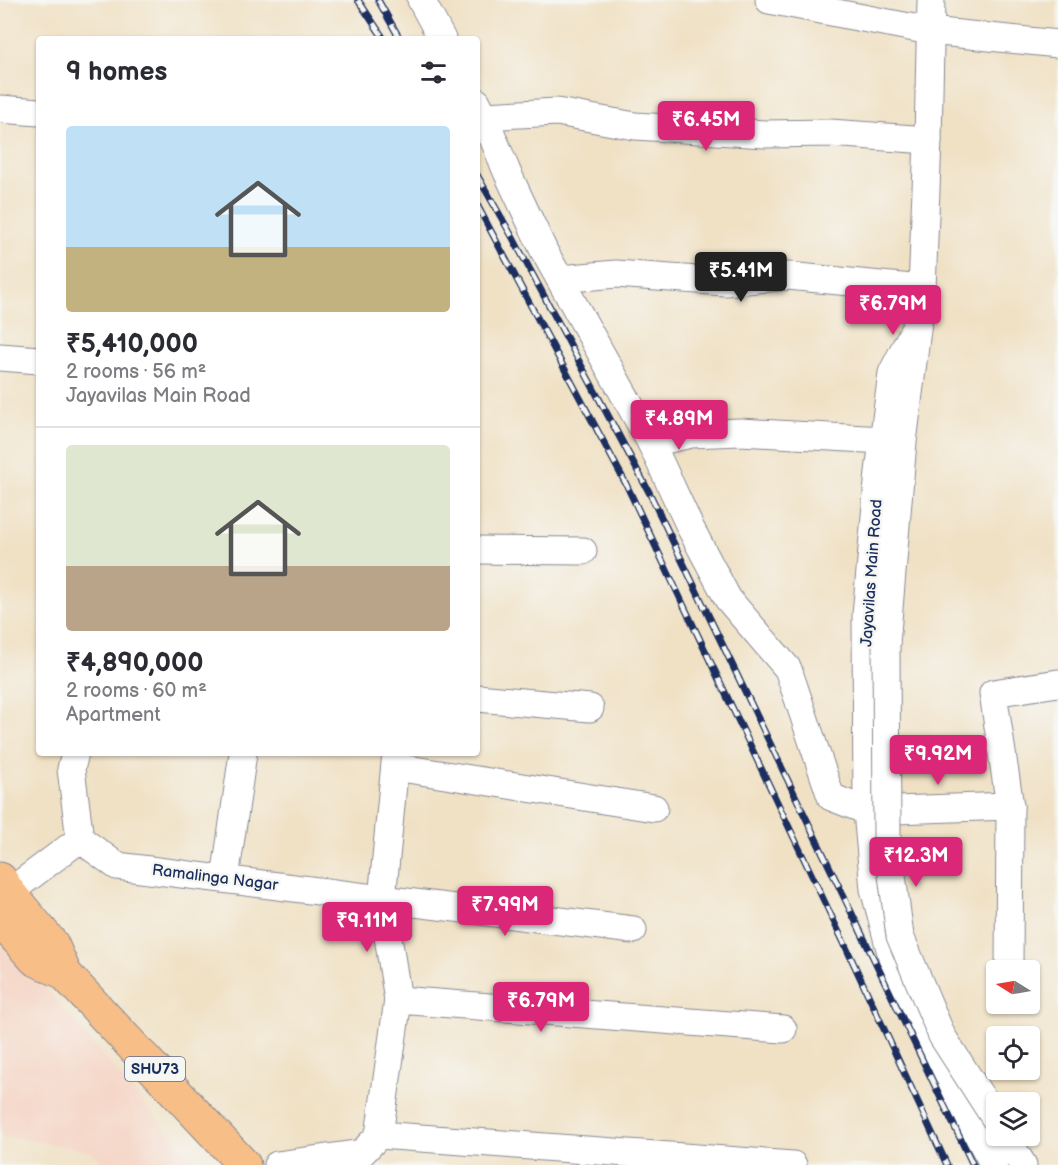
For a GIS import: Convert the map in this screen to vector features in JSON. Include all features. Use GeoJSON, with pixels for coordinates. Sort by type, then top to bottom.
{"type":"FeatureCollection","features":[{"type":"Feature","properties":{"kind":"main road","name":"SHU73"},"geometry":{"type":"LineString","coordinates":[[2,898],[35,959],[65,974],[242,1164]]}},
{"type":"Feature","properties":{"kind":"street"},"geometry":{"type":"LineString","coordinates":[[420,0],[440,36]]}},
{"type":"Feature","properties":{"kind":"street"},"geometry":{"type":"LineString","coordinates":[[769,0],[930,31],[1058,44]]}},
{"type":"Feature","properties":{"kind":"street","name":"Jayavilas Main Road"},"geometry":{"type":"LineString","coordinates":[[931,0],[922,289],[903,442],[886,644],[887,837],[900,936],[942,1036],[986,1104]]}},
{"type":"Feature","properties":{"kind":"street"},"geometry":{"type":"LineString","coordinates":[[0,109],[36,112]]}},
{"type":"Feature","properties":{"kind":"street"},"geometry":{"type":"LineString","coordinates":[[928,140],[830,133],[765,134],[635,126],[557,112],[481,109],[544,251],[651,443],[691,529],[728,598],[788,669],[831,797],[867,812],[1010,806]]}},
{"type":"Feature","properties":{"kind":"street"},"geometry":{"type":"LineString","coordinates":[[560,279],[616,274],[725,282],[788,276],[922,289]]}},
{"type":"Feature","properties":{"kind":"street","name":"Jayavilas Main Road"},"geometry":{"type":"LineString","coordinates":[[918,322],[892,372],[878,484],[866,615],[867,812],[874,889],[894,964],[908,999],[994,1165]]}},
{"type":"Feature","properties":{"kind":"street"},"geometry":{"type":"LineString","coordinates":[[0,357],[36,360]]}},
{"type":"Feature","properties":{"kind":"street"},"geometry":{"type":"LineString","coordinates":[[651,443],[692,434],[740,432],[883,440]]}},
{"type":"Feature","properties":{"kind":"street"},"geometry":{"type":"LineString","coordinates":[[480,550],[584,551]]}},
{"type":"Feature","properties":{"kind":"street"},"geometry":{"type":"LineString","coordinates":[[1009,960],[1010,806],[993,693],[1058,683]]}},
{"type":"Feature","properties":{"kind":"street"},"geometry":{"type":"LineString","coordinates":[[480,698],[590,708]]}},
{"type":"Feature","properties":{"kind":"street"},"geometry":{"type":"LineString","coordinates":[[2,898],[80,839],[71,769],[74,756]]}},
{"type":"Feature","properties":{"kind":"street"},"geometry":{"type":"LineString","coordinates":[[225,879],[243,756]]}},
{"type":"Feature","properties":{"kind":"street"},"geometry":{"type":"LineString","coordinates":[[277,1165],[362,1153],[379,1135],[398,1000],[382,899],[396,760],[654,808]]}},
{"type":"Feature","properties":{"kind":"street","name":"Ramalinga Nagar"},"geometry":{"type":"LineString","coordinates":[[80,839],[117,866],[633,930]]}},
{"type":"Feature","properties":{"kind":"street"},"geometry":{"type":"LineString","coordinates":[[398,1000],[783,1029]]}},
{"type":"Feature","properties":{"kind":"street"},"geometry":{"type":"LineString","coordinates":[[379,1135],[793,1165]]}},
{"type":"Feature","properties":{"kind":"street"},"geometry":{"type":"LineString","coordinates":[[1011,1146],[1023,1165]]}},
{"type":"Feature","properties":{"kind":"shaded area"},"geometry":{"type":"Polygon","coordinates":[[[0,936],[197,1165],[107,1165],[90,1151],[0,1135],[0,936]]]}},
{"type":"Feature","properties":{"kind":"railway"},"geometry":{"type":"LineString","coordinates":[[358,0],[382,36]]}},
{"type":"Feature","properties":{"kind":"railway"},"geometry":{"type":"LineString","coordinates":[[378,0],[398,36]]}},
{"type":"Feature","properties":{"kind":"railway"},"geometry":{"type":"LineString","coordinates":[[480,180],[649,492],[973,1165]]}},
{"type":"Feature","properties":{"kind":"railway"},"geometry":{"type":"LineString","coordinates":[[480,211],[626,484],[947,1165]]}}]}
